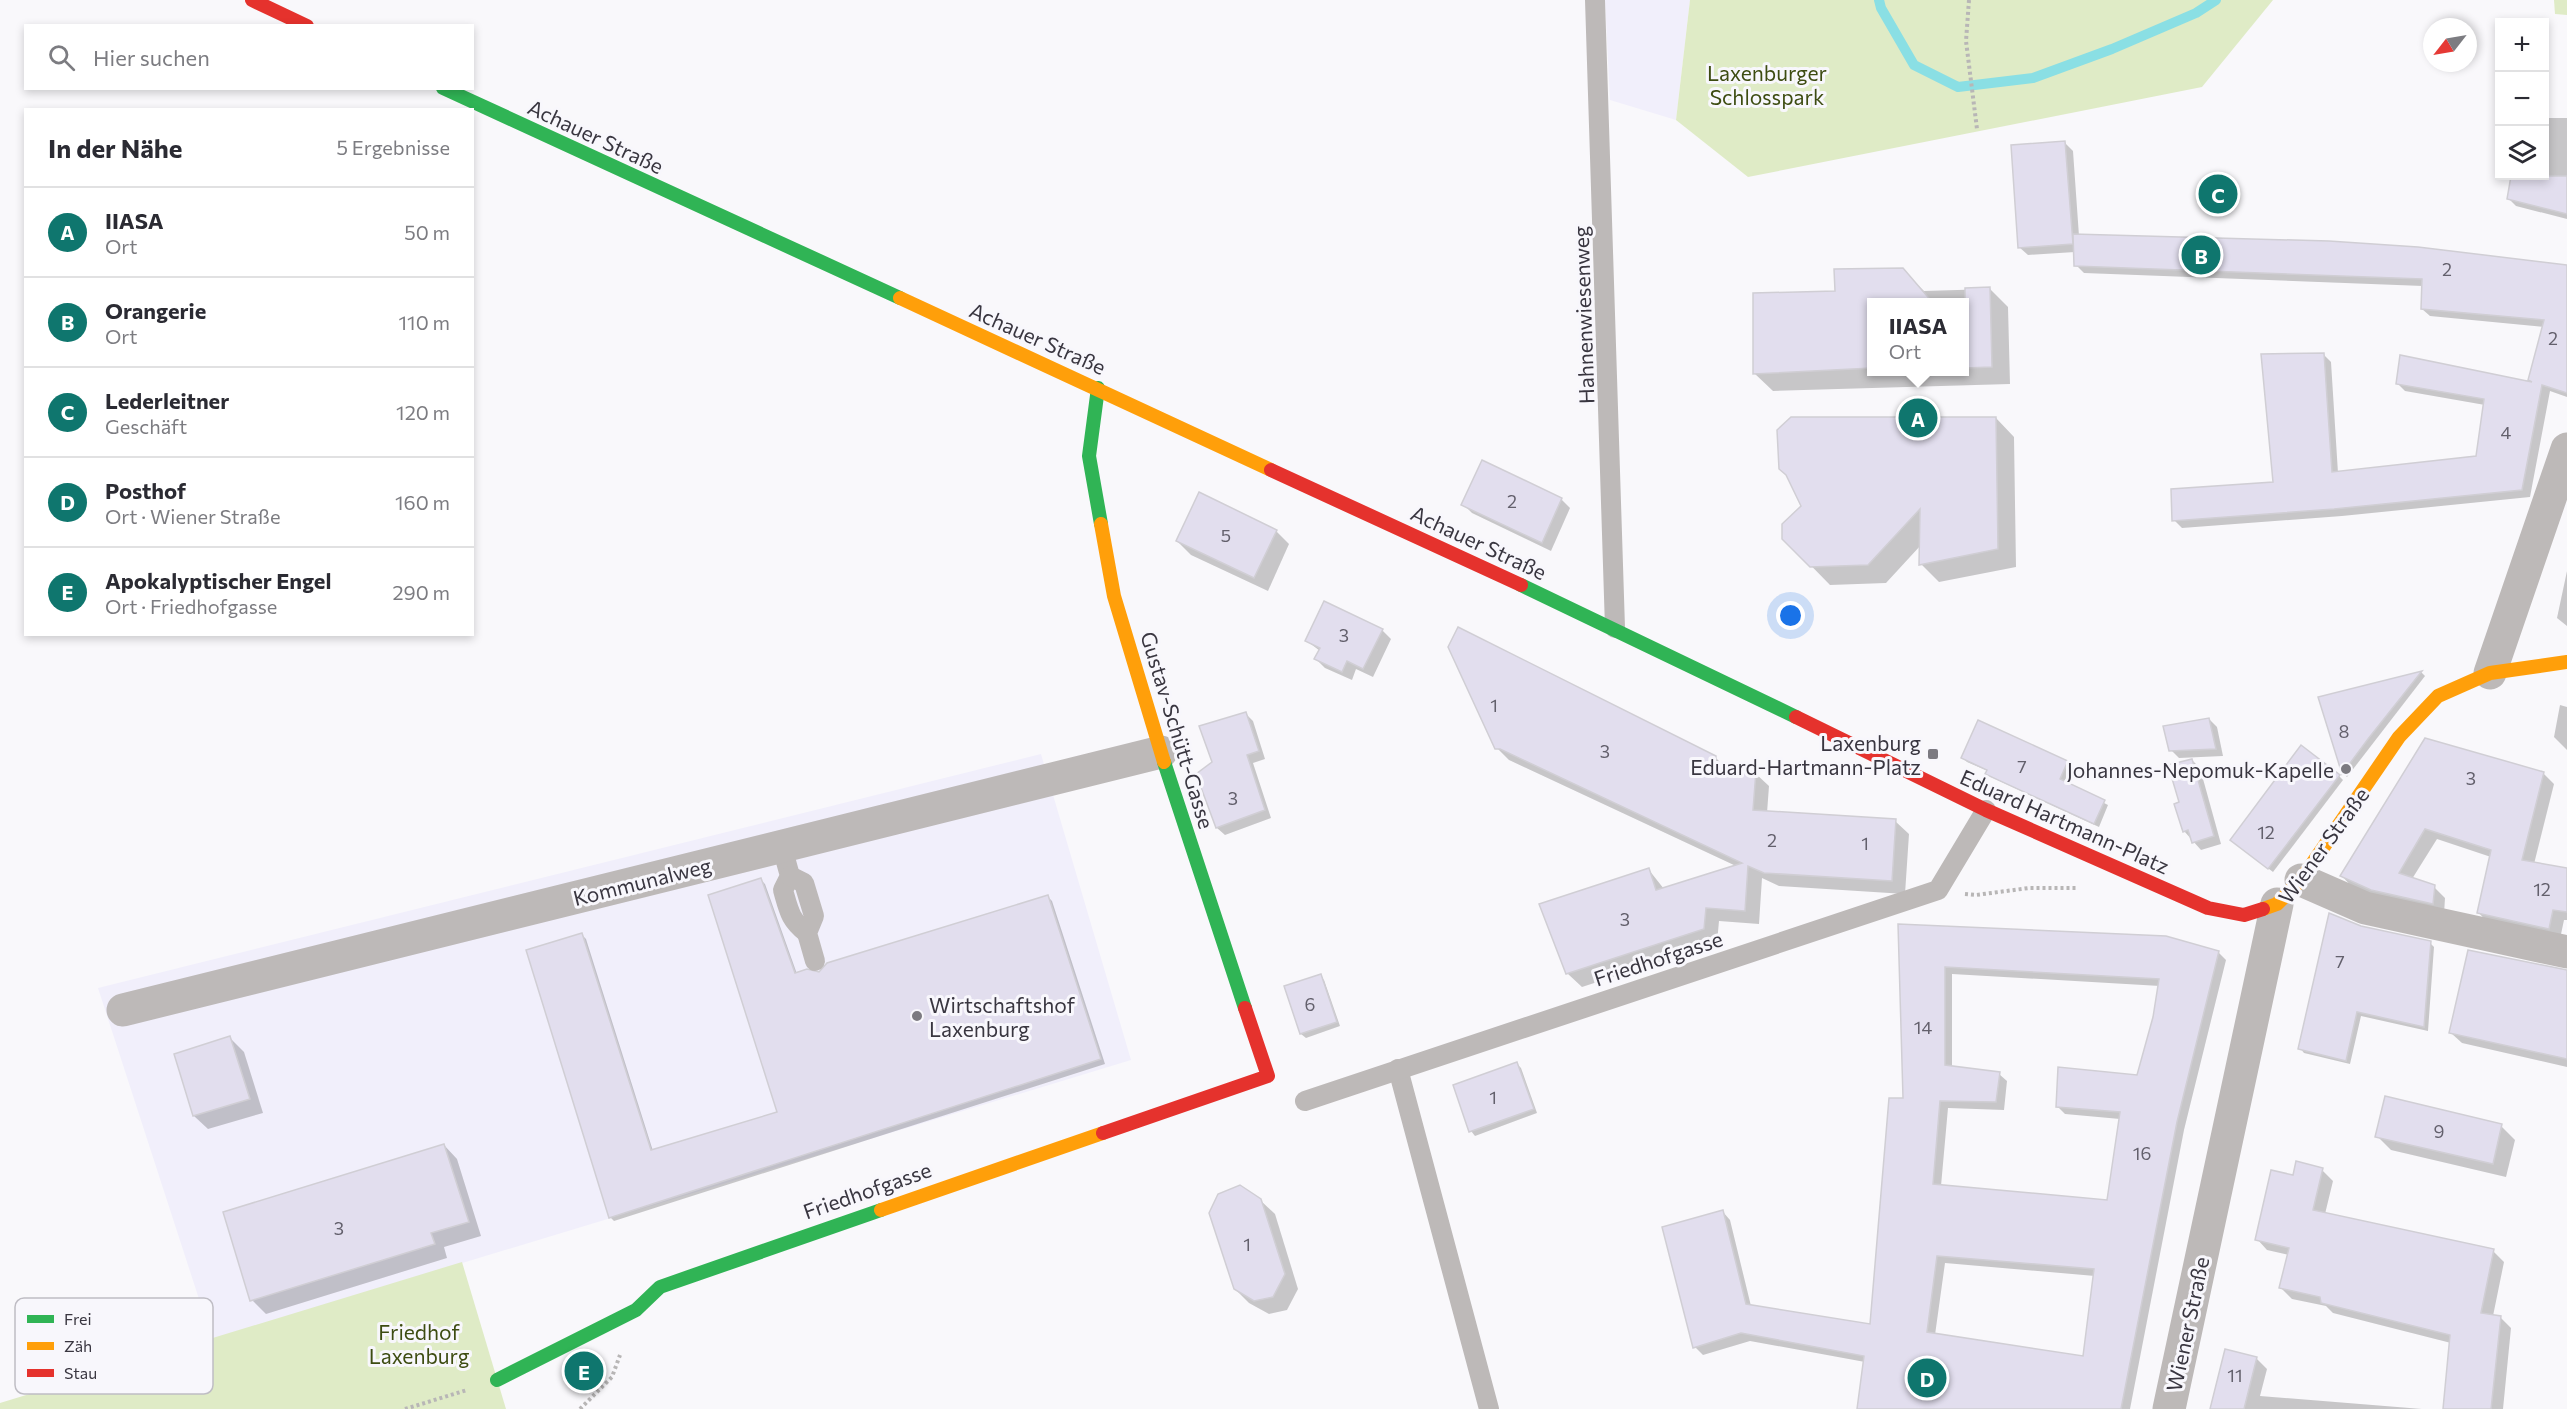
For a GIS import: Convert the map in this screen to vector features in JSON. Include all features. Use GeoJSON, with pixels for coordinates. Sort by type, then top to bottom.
{"type":"FeatureCollection","features":[{"type":"Feature","properties":{"kind":"street"},"geometry":{"type":"LineString","coordinates":[[252,0],[303,24]]}},
{"type":"Feature","properties":{"kind":"street","name":"Achauer Straße"},"geometry":{"type":"LineString","coordinates":[[447,90],[1615,628]]}},
{"type":"Feature","properties":{"kind":"street","name":"Gustav-Schütt-Gasse"},"geometry":{"type":"LineString","coordinates":[[1098,388],[1089,456],[1114,596],[1161,752],[1268,1076]]}},
{"type":"Feature","properties":{"kind":"street"},"geometry":{"type":"LineString","coordinates":[[2490,674],[2567,449]]}},
{"type":"Feature","properties":{"kind":"street","name":"Eduard Hartmann-Platz"},"geometry":{"type":"LineString","coordinates":[[1615,628],[1986,810],[2208,908],[2244,915],[2277,904]]}},
{"type":"Feature","properties":{"kind":"street","name":"Wiener Straße"},"geometry":{"type":"LineString","coordinates":[[2169,1409],[2277,904],[2301,880],[2407,729],[2438,696],[2490,674],[2567,662]]}},
{"type":"Feature","properties":{"kind":"street","name":"Kommunalweg"},"geometry":{"type":"LineString","coordinates":[[123,1010],[786,861],[1161,752]]}},
{"type":"Feature","properties":{"kind":"street"},"geometry":{"type":"LineString","coordinates":[[2301,880],[2365,908],[2567,952]]}},
{"type":"Feature","properties":{"kind":"street","name":"Friedhofgasse"},"geometry":{"type":"LineString","coordinates":[[497,1380],[636,1310],[660,1287],[1268,1076]]}},
{"type":"Feature","properties":{"kind":"lane","name":"Hahnenwiesenweg"},"geometry":{"type":"LineString","coordinates":[[1595,0],[1615,628]]}},
{"type":"Feature","properties":{"kind":"lane"},"geometry":{"type":"LineString","coordinates":[[1938,890],[1986,810]]}},
{"type":"Feature","properties":{"kind":"lane"},"geometry":{"type":"LineString","coordinates":[[786,861],[804,883],[814,916],[807,933],[815,961]]}},
{"type":"Feature","properties":{"kind":"lane","name":"Friedhofgasse"},"geometry":{"type":"LineString","coordinates":[[1305,1101],[1938,890]]}},
{"type":"Feature","properties":{"kind":"lane"},"geometry":{"type":"LineString","coordinates":[[1398,1069],[1489,1409]]}},
{"type":"Feature","properties":{"kind":"path"},"geometry":{"type":"LineString","coordinates":[[1969,0],[1966,41],[1977,129]]}},
{"type":"Feature","properties":{"kind":"path"},"geometry":{"type":"LineString","coordinates":[[1938,890],[1976,895],[2030,888],[2080,888]]}},
{"type":"Feature","properties":{"kind":"path"},"geometry":{"type":"LineString","coordinates":[[580,1409],[612,1377],[636,1310]]}},
{"type":"Feature","properties":{"kind":"path"},"geometry":{"type":"LineString","coordinates":[[405,1409],[497,1380]]}},
{"type":"Feature","properties":{"kind":"shaded area"},"geometry":{"type":"Polygon","coordinates":[[[1605,0],[1690,0],[1676,120],[1610,100],[1605,0]]]}},
{"type":"Feature","properties":{"kind":"shaded area"},"geometry":{"type":"Polygon","coordinates":[[[1041,754],[1131,1060],[213,1339],[213,1298],[199,1298],[98,988],[1041,754]]]}},
{"type":"Feature","properties":{"kind":"green space","name":"Laxenburger Schlosspark"},"geometry":{"type":"Polygon","coordinates":[[[1690,0],[2273,0],[2202,87],[1748,177],[1676,120],[1690,0]]]}},
{"type":"Feature","properties":{"kind":"green space"},"geometry":{"type":"Polygon","coordinates":[[[2554,0],[2567,0],[2567,15],[2555,14],[2554,0]]]}},
{"type":"Feature","properties":{"kind":"green space","name":"Friedhof Laxenburg"},"geometry":{"type":"Polygon","coordinates":[[[462,1262],[506,1409],[0,1409],[0,1403],[29,1394],[213,1394],[213,1338],[462,1262]]]}},
{"type":"Feature","properties":{"kind":"building"},"geometry":{"type":"Polygon","coordinates":[[[2065,141],[2073,244],[2018,248],[2011,145],[2065,141]]]}},
{"type":"Feature","properties":{"kind":"building"},"geometry":{"type":"Polygon","coordinates":[[[2549,176],[2567,176],[2567,214],[2507,199],[2510,180],[2549,180],[2549,176]]]}},
{"type":"Feature","properties":{"kind":"building"},"geometry":{"type":"Polygon","coordinates":[[[2073,234],[2329,241],[2418,247],[2567,265],[2567,393],[2542,385],[2522,490],[2334,509],[2172,521],[2171,489],[2273,482],[2261,354],[2324,353],[2332,472],[2476,456],[2484,399],[2396,384],[2400,355],[2532,382],[2528,380],[2544,320],[2421,309],[2422,279],[2074,266],[2073,234]]]}},
{"type":"Feature","properties":{"kind":"building"},"geometry":{"type":"Polygon","coordinates":[[[1903,268],[1929,298],[1867,298],[1867,368],[1753,374],[1753,293],[1835,291],[1834,269],[1903,268]]]}},
{"type":"Feature","properties":{"kind":"building"},"geometry":{"type":"Polygon","coordinates":[[[1990,287],[1992,367],[1969,368],[1969,298],[1965,298],[1965,288],[1990,287]]]}},
{"type":"Feature","properties":{"kind":"building"},"geometry":{"type":"Polygon","coordinates":[[[1791,417],[1996,417],[1998,549],[1919,565],[1920,509],[1868,565],[1810,567],[1782,539],[1782,524],[1801,506],[1786,475],[1779,469],[1777,430],[1791,417]]]}},
{"type":"Feature","properties":{"kind":"building"},"geometry":{"type":"Polygon","coordinates":[[[1482,460],[1562,498],[1542,543],[1461,505],[1482,460]]]}},
{"type":"Feature","properties":{"kind":"building"},"geometry":{"type":"Polygon","coordinates":[[[1199,492],[1277,530],[1254,578],[1176,541],[1199,492]]]}},
{"type":"Feature","properties":{"kind":"building"},"geometry":{"type":"Polygon","coordinates":[[[1324,601],[1383,629],[1363,669],[1347,661],[1342,672],[1314,659],[1320,648],[1305,641],[1324,601]]]}},
{"type":"Feature","properties":{"kind":"building"},"geometry":{"type":"Polygon","coordinates":[[[1458,627],[1716,756],[1715,769],[1756,771],[1753,810],[1896,819],[1892,881],[1764,873],[1748,866],[1745,911],[1706,908],[1704,929],[1566,974],[1539,904],[1649,868],[1656,890],[1742,863],[1500,749],[1495,749],[1448,647],[1458,627]]]}},
{"type":"Feature","properties":{"kind":"building"},"geometry":{"type":"Polygon","coordinates":[[[2422,671],[2368,739],[2342,774],[2318,697],[2422,671]]]}},
{"type":"Feature","properties":{"kind":"building"},"geometry":{"type":"Polygon","coordinates":[[[1246,712],[1259,751],[1247,755],[1265,810],[1216,828],[1196,774],[1212,762],[1199,726],[1246,712]]]}},
{"type":"Feature","properties":{"kind":"building"},"geometry":{"type":"Polygon","coordinates":[[[2209,718],[2216,749],[2169,751],[2163,726],[2209,718]]]}},
{"type":"Feature","properties":{"kind":"building"},"geometry":{"type":"Polygon","coordinates":[[[1978,720],[2068,761],[2060,779],[2105,800],[2094,824],[1985,774],[1987,770],[1961,758],[1978,720]]]}},
{"type":"Feature","properties":{"kind":"building"},"geometry":{"type":"Polygon","coordinates":[[[2425,738],[2544,772],[2522,860],[2567,868],[2567,912],[2553,910],[2549,929],[2477,913],[2491,850],[2425,829],[2399,873],[2435,885],[2433,904],[2371,890],[2340,876],[2425,738]]]}},
{"type":"Feature","properties":{"kind":"building"},"geometry":{"type":"Polygon","coordinates":[[[2301,745],[2340,775],[2268,869],[2230,840],[2301,745]]]}},
{"type":"Feature","properties":{"kind":"building"},"geometry":{"type":"Polygon","coordinates":[[[2192,759],[2214,836],[2192,843],[2188,830],[2183,832],[2174,804],[2179,802],[2168,765],[2192,759]]]}},
{"type":"Feature","properties":{"kind":"building","name":"Wirtschaftshof Laxenburg"},"geometry":{"type":"Polygon","coordinates":[[[761,878],[795,973],[807,969],[819,972],[827,963],[1048,895],[1101,1059],[609,1218],[526,950],[582,933],[651,1150],[777,1112],[708,895],[761,878]]]}},
{"type":"Feature","properties":{"kind":"building"},"geometry":{"type":"Polygon","coordinates":[[[2329,913],[2361,926],[2431,941],[2424,1027],[2357,1012],[2346,1061],[2298,1049],[2329,913]]]}},
{"type":"Feature","properties":{"kind":"building"},"geometry":{"type":"Polygon","coordinates":[[[1898,924],[2166,936],[2219,951],[2177,1122],[2121,1409],[1857,1409],[1864,1356],[1741,1333],[1693,1348],[1662,1227],[1723,1210],[1746,1304],[1870,1324],[1889,1098],[1903,1098],[1898,924]],[[1945,967],[1945,1065],[2000,1072],[1996,1102],[1940,1101],[1933,1184],[2107,1200],[2120,1112],[2056,1107],[2058,1067],[2137,1075],[2153,1017],[2159,979],[1945,967]],[[1937,1256],[1927,1332],[2083,1356],[2094,1269],[1937,1256]]]}},
{"type":"Feature","properties":{"kind":"building"},"geometry":{"type":"Polygon","coordinates":[[[2468,950],[2567,970],[2567,1059],[2449,1033],[2468,950]]]}},
{"type":"Feature","properties":{"kind":"building"},"geometry":{"type":"Polygon","coordinates":[[[1321,974],[1337,1022],[1300,1034],[1284,986],[1321,974]]]}},
{"type":"Feature","properties":{"kind":"building"},"geometry":{"type":"Polygon","coordinates":[[[230,1036],[250,1099],[193,1116],[174,1054],[230,1036]]]}},
{"type":"Feature","properties":{"kind":"building"},"geometry":{"type":"Polygon","coordinates":[[[1517,1062],[1534,1109],[1469,1132],[1453,1085],[1517,1062]]]}},
{"type":"Feature","properties":{"kind":"building"},"geometry":{"type":"Polygon","coordinates":[[[2385,1096],[2502,1124],[2493,1164],[2375,1137],[2385,1096]]]}},
{"type":"Feature","properties":{"kind":"building"},"geometry":{"type":"Polygon","coordinates":[[[444,1144],[469,1222],[431,1233],[435,1244],[250,1301],[223,1212],[444,1144]]]}},
{"type":"Feature","properties":{"kind":"building"},"geometry":{"type":"Polygon","coordinates":[[[2296,1161],[2323,1168],[2313,1210],[2494,1249],[2481,1313],[2501,1316],[2491,1409],[2443,1409],[2450,1335],[2321,1303],[2320,1297],[2279,1288],[2289,1248],[2255,1240],[2271,1170],[2293,1175],[2296,1161]]]}},
{"type":"Feature","properties":{"kind":"building"},"geometry":{"type":"Polygon","coordinates":[[[1240,1185],[1261,1199],[1285,1274],[1273,1297],[1254,1301],[1234,1289],[1209,1213],[1218,1194],[1240,1185]]]}},
{"type":"Feature","properties":{"kind":"building"},"geometry":{"type":"Polygon","coordinates":[[[2225,1349],[2257,1357],[2244,1409],[2210,1409],[2225,1349]]]}},
{"type":"Feature","properties":{"kind":"waterway"},"geometry":{"type":"LineString","coordinates":[[1879,0],[1881,8],[1914,65],[1958,87],[2033,78],[2112,49],[2196,13],[2216,0]]}},
{"type":"Feature","properties":{"kind":"traffic: fast"},"geometry":{"type":"LineString","coordinates":[[447,90],[900,298]]}},
{"type":"Feature","properties":{"kind":"traffic: fast"},"geometry":{"type":"LineString","coordinates":[[1098,388],[1089,456],[1101,524]]}},
{"type":"Feature","properties":{"kind":"traffic: fast"},"geometry":{"type":"LineString","coordinates":[[1521,585],[1796,717]]}},
{"type":"Feature","properties":{"kind":"traffic: fast"},"geometry":{"type":"LineString","coordinates":[[1164,762],[1245,1008]]}},
{"type":"Feature","properties":{"kind":"traffic: fast"},"geometry":{"type":"LineString","coordinates":[[497,1380],[636,1310],[660,1287],[881,1210]]}},
{"type":"Feature","properties":{"kind":"traffic: slow"},"geometry":{"type":"LineString","coordinates":[[900,298],[1271,470]]}},
{"type":"Feature","properties":{"kind":"traffic: slow"},"geometry":{"type":"LineString","coordinates":[[1101,524],[1114,596],[1164,762]]}},
{"type":"Feature","properties":{"kind":"traffic: slow"},"geometry":{"type":"LineString","coordinates":[[2263,909],[2277,904],[2301,880],[2399,737],[2438,696],[2490,673],[2567,662]]}},
{"type":"Feature","properties":{"kind":"traffic: slow"},"geometry":{"type":"LineString","coordinates":[[881,1210],[1103,1133]]}},
{"type":"Feature","properties":{"kind":"traffic: jam"},"geometry":{"type":"LineString","coordinates":[[252,0],[303,24]]}},
{"type":"Feature","properties":{"kind":"traffic: jam"},"geometry":{"type":"LineString","coordinates":[[1271,470],[1521,585]]}},
{"type":"Feature","properties":{"kind":"traffic: jam"},"geometry":{"type":"LineString","coordinates":[[1796,717],[1986,810],[2208,908],[2244,915],[2263,909]]}},
{"type":"Feature","properties":{"kind":"traffic: jam"},"geometry":{"type":"LineString","coordinates":[[1103,1133],[1268,1076],[1245,1008]]}},
{"type":"Feature","properties":{"kind":"place","name":"Lederleitner"},"geometry":{"type":"Point","coordinates":[2218,194]}},
{"type":"Feature","properties":{"kind":"place","name":"Orangerie"},"geometry":{"type":"Point","coordinates":[2201,255]}},
{"type":"Feature","properties":{"kind":"place","name":"IIASA"},"geometry":{"type":"Point","coordinates":[1918,418]}},
{"type":"Feature","properties":{"kind":"place","name":"Laxenburg Eduard-Hartmann-Platz"},"geometry":{"type":"Point","coordinates":[1933,754]}},
{"type":"Feature","properties":{"kind":"place","name":"Johannes-Nepomuk-Kapelle"},"geometry":{"type":"Point","coordinates":[2346,769]}},
{"type":"Feature","properties":{"kind":"place","name":"Wirtschaftshof Laxenburg"},"geometry":{"type":"Point","coordinates":[917,1016]}},
{"type":"Feature","properties":{"kind":"place","name":"Apokalyptischer Engel"},"geometry":{"type":"Point","coordinates":[584,1371]}},
{"type":"Feature","properties":{"kind":"place","name":"Posthof"},"geometry":{"type":"Point","coordinates":[1927,1378]}}]}
